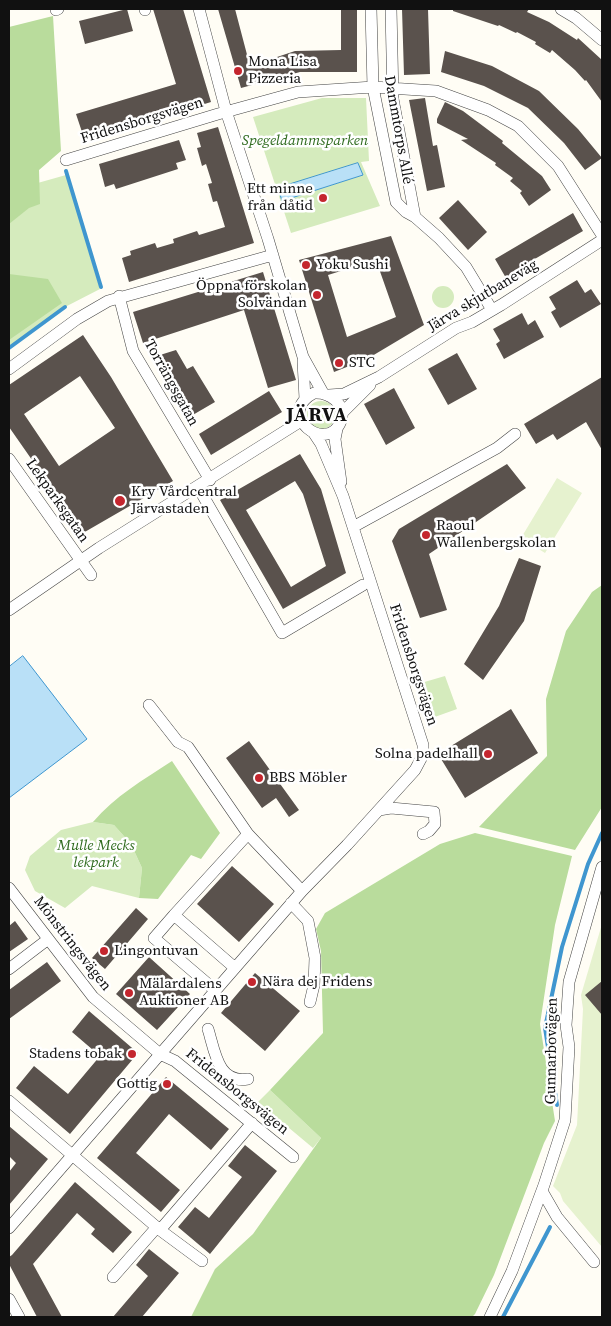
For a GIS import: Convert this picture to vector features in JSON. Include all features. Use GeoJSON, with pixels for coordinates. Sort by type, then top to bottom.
{"type":"FeatureCollection","features":[{"type":"Feature","properties":{"kind":"street","name":"Fridensborgsvägen"},"geometry":{"type":"LineString","coordinates":[[199,9],[226,111],[273,255],[303,357],[304,399]]}},
{"type":"Feature","properties":{"kind":"street","name":"Dammtorps Allé"},"geometry":{"type":"LineString","coordinates":[[371,9],[373,87],[396,202],[439,238],[466,267],[492,310]]}},
{"type":"Feature","properties":{"kind":"street","name":"Dammtorps Allé"},"geometry":{"type":"LineString","coordinates":[[391,9],[393,99],[415,217]]}},
{"type":"Feature","properties":{"kind":"street"},"geometry":{"type":"LineString","coordinates":[[561,9],[576,18],[602,40]]}},
{"type":"Feature","properties":{"kind":"street"},"geometry":{"type":"LineString","coordinates":[[226,111],[298,92],[373,87],[436,91],[488,110],[518,126],[558,166],[602,235]]}},
{"type":"Feature","properties":{"kind":"street","name":"Fridensborgsvägen"},"geometry":{"type":"LineString","coordinates":[[66,160],[226,111]]}},
{"type":"Feature","properties":{"kind":"street","name":"Järva skjutbaneväg"},"geometry":{"type":"LineString","coordinates":[[347,399],[456,328],[472,322],[492,310],[602,240]]}},
{"type":"Feature","properties":{"kind":"street"},"geometry":{"type":"LineString","coordinates":[[9,369],[108,300],[273,255]]}},
{"type":"Feature","properties":{"kind":"street","name":"Torrängsgatan"},"geometry":{"type":"LineString","coordinates":[[119,296],[133,351],[210,480]]}},
{"type":"Feature","properties":{"kind":"street","name":"Fridensborgsvägen"},"geometry":{"type":"LineString","coordinates":[[303,357],[326,394]]}},
{"type":"Feature","properties":{"kind":"street"},"geometry":{"type":"LineString","coordinates":[[314,393],[347,399],[337,429],[327,434],[313,432],[301,421],[300,410],[304,399],[314,393]]}},
{"type":"Feature","properties":{"kind":"street"},"geometry":{"type":"LineString","coordinates":[[326,394],[337,402],[342,413]]}},
{"type":"Feature","properties":{"kind":"street"},"geometry":{"type":"LineString","coordinates":[[9,610],[81,560],[301,421]]}},
{"type":"Feature","properties":{"kind":"street","name":"Fridensborgsvägen"},"geometry":{"type":"LineString","coordinates":[[337,429],[335,439],[343,496]]}},
{"type":"Feature","properties":{"kind":"street","name":"Fridensborgsvägen"},"geometry":{"type":"LineString","coordinates":[[9,1228],[302,891],[415,770],[423,755],[423,745],[343,496],[321,444],[313,432]]}},
{"type":"Feature","properties":{"kind":"street"},"geometry":{"type":"LineString","coordinates":[[353,527],[497,448],[515,434]]}},
{"type":"Feature","properties":{"kind":"street","name":"Lekparksgatan"},"geometry":{"type":"LineString","coordinates":[[9,459],[91,575]]}},
{"type":"Feature","properties":{"kind":"street"},"geometry":{"type":"LineString","coordinates":[[198,487],[282,633],[363,585]]}},
{"type":"Feature","properties":{"kind":"street"},"geometry":{"type":"LineString","coordinates":[[149,704],[178,742],[188,747],[248,834],[302,891]]}},
{"type":"Feature","properties":{"kind":"street"},"geometry":{"type":"LineString","coordinates":[[379,810],[391,808],[434,812],[435,824],[429,832],[424,834]]}},
{"type":"Feature","properties":{"kind":"street"},"geometry":{"type":"LineString","coordinates":[[215,990],[154,938],[248,834]]}},
{"type":"Feature","properties":{"kind":"street","name":"Gunnarbovägen"},"geometry":{"type":"LineString","coordinates":[[490,1317],[512,1270],[544,1186],[565,1120],[569,1041],[566,1025],[569,982],[602,867]]}},
{"type":"Feature","properties":{"kind":"street","name":"Mönstringsvägen"},"geometry":{"type":"LineString","coordinates":[[9,888],[47,940],[93,997],[160,1054]]}},
{"type":"Feature","properties":{"kind":"street"},"geometry":{"type":"LineString","coordinates":[[291,904],[308,921],[315,958],[314,985],[310,1002]]}},
{"type":"Feature","properties":{"kind":"street"},"geometry":{"type":"LineString","coordinates":[[174,914],[234,968]]}},
{"type":"Feature","properties":{"kind":"street"},"geometry":{"type":"LineString","coordinates":[[9,969],[47,940]]}},
{"type":"Feature","properties":{"kind":"street"},"geometry":{"type":"LineString","coordinates":[[208,1029],[223,1070],[230,1078],[238,1081],[248,1079]]}},
{"type":"Feature","properties":{"kind":"street","name":"Fridensborgsvägen"},"geometry":{"type":"LineString","coordinates":[[160,1054],[175,1061],[293,1157]]}},
{"type":"Feature","properties":{"kind":"street"},"geometry":{"type":"LineString","coordinates":[[9,1101],[159,1228],[202,1261]]}},
{"type":"Feature","properties":{"kind":"street"},"geometry":{"type":"LineString","coordinates":[[113,1277],[252,1123]]}},
{"type":"Feature","properties":{"kind":"street"},"geometry":{"type":"LineString","coordinates":[[544,1186],[557,1217],[594,1262]]}},
{"type":"Feature","properties":{"kind":"street"},"geometry":{"type":"LineString","coordinates":[[9,1299],[19,1317]]}},
{"type":"Feature","properties":{"kind":"green space"},"geometry":{"type":"Polygon","coordinates":[[[53,16],[61,151],[39,170],[40,204],[29,208],[9,224],[9,27],[53,16]]]}},
{"type":"Feature","properties":{"kind":"green space","name":"Spegeldammsparken"},"geometry":{"type":"Polygon","coordinates":[[[322,98],[366,98],[369,161],[361,162],[380,206],[291,233],[253,117],[322,98]],[[358,163],[278,188],[282,201],[363,175],[358,163]]]}},
{"type":"Feature","properties":{"kind":"green space"},"geometry":{"type":"Polygon","coordinates":[[[66,175],[100,289],[65,307],[9,349],[9,188],[20,188],[66,175]]]}},
{"type":"Feature","properties":{"kind":"green space"},"geometry":{"type":"Polygon","coordinates":[[[9,274],[48,279],[62,303],[9,340],[9,274]]]}},
{"type":"Feature","properties":{"kind":"green space"},"geometry":{"type":"Polygon","coordinates":[[[443,286],[451,289],[454,297],[451,305],[443,308],[435,305],[432,297],[435,289],[443,286]]]}},
{"type":"Feature","properties":{"kind":"green space"},"geometry":{"type":"Polygon","coordinates":[[[321,401],[331,405],[335,415],[331,425],[321,429],[311,425],[307,415],[311,405],[321,401]]]}},
{"type":"Feature","properties":{"kind":"green space"},"geometry":{"type":"Polygon","coordinates":[[[557,478],[582,493],[545,553],[521,538],[557,478]]]}},
{"type":"Feature","properties":{"kind":"green space"},"geometry":{"type":"Polygon","coordinates":[[[602,585],[602,807],[575,850],[479,827],[547,756],[546,699],[566,631],[592,592],[602,585]]]}},
{"type":"Feature","properties":{"kind":"green space"},"geometry":{"type":"Polygon","coordinates":[[[445,676],[457,709],[432,718],[421,683],[445,676]]]}},
{"type":"Feature","properties":{"kind":"green space"},"geometry":{"type":"Polygon","coordinates":[[[172,761],[220,833],[201,859],[191,855],[158,899],[139,898],[142,868],[131,844],[114,825],[93,822],[120,796],[172,761]]]}},
{"type":"Feature","properties":{"kind":"green space","name":"Mulle Mecks lekpark"},"geometry":{"type":"Polygon","coordinates":[[[93,822],[114,825],[131,844],[142,868],[139,898],[92,886],[65,908],[35,891],[25,870],[30,856],[61,830],[93,822]]]}},
{"type":"Feature","properties":{"kind":"green space"},"geometry":{"type":"Polygon","coordinates":[[[475,833],[572,856],[555,925],[540,1024],[555,1121],[544,1143],[494,1275],[475,1314],[472,1317],[191,1317],[215,1269],[253,1234],[321,1138],[270,1090],[323,1033],[321,951],[316,929],[325,913],[440,844],[475,833]]]}},
{"type":"Feature","properties":{"kind":"green space"},"geometry":{"type":"Polygon","coordinates":[[[602,924],[602,1247],[563,1201],[560,1193],[553,1186],[577,1125],[583,1009],[581,995],[602,924]]]}},
{"type":"Feature","properties":{"kind":"green space"},"geometry":{"type":"Polygon","coordinates":[[[270,1090],[321,1138],[313,1148],[258,1102],[270,1090]]]}},
{"type":"Feature","properties":{"kind":"water"},"geometry":{"type":"Polygon","coordinates":[[[358,163],[363,175],[282,201],[278,188],[358,163]]]}},
{"type":"Feature","properties":{"kind":"water"},"geometry":{"type":"Polygon","coordinates":[[[23,656],[87,739],[9,798],[9,667],[23,656]]]}},
{"type":"Feature","properties":{"kind":"building"},"geometry":{"type":"Polygon","coordinates":[[[127,9],[133,31],[85,44],[79,21],[127,9]]]}},
{"type":"Feature","properties":{"kind":"building"},"geometry":{"type":"Polygon","coordinates":[[[153,9],[183,9],[211,102],[85,141],[76,114],[176,84],[153,9]]]}},
{"type":"Feature","properties":{"kind":"building"},"geometry":{"type":"Polygon","coordinates":[[[218,9],[235,9],[250,66],[295,51],[341,50],[341,9],[357,9],[357,72],[300,72],[241,88],[218,9]]]}},
{"type":"Feature","properties":{"kind":"building"},"geometry":{"type":"Polygon","coordinates":[[[402,9],[428,9],[430,74],[404,75],[402,9]]]}},
{"type":"Feature","properties":{"kind":"building"},"geometry":{"type":"Polygon","coordinates":[[[453,9],[529,9],[527,12],[549,22],[577,40],[578,38],[602,60],[602,102],[586,80],[552,50],[550,53],[535,44],[536,42],[517,32],[453,11],[453,9]]]}},
{"type":"Feature","properties":{"kind":"building"},"geometry":{"type":"Polygon","coordinates":[[[445,51],[492,66],[539,91],[578,129],[602,158],[585,170],[564,143],[528,108],[484,86],[441,72],[445,51]]]}},
{"type":"Feature","properties":{"kind":"building"},"geometry":{"type":"Polygon","coordinates":[[[425,98],[433,146],[437,145],[445,187],[427,191],[409,100],[425,98]]]}},
{"type":"Feature","properties":{"kind":"building"},"geometry":{"type":"Polygon","coordinates":[[[445,102],[463,111],[503,141],[502,143],[542,176],[551,190],[529,206],[520,193],[522,191],[510,181],[513,178],[495,165],[496,163],[461,140],[468,139],[437,123],[445,102]]]}},
{"type":"Feature","properties":{"kind":"building"},"geometry":{"type":"Polygon","coordinates":[[[218,127],[254,243],[129,282],[122,258],[131,255],[130,251],[155,243],[157,248],[174,243],[173,239],[197,231],[199,235],[225,227],[217,201],[213,202],[208,184],[212,183],[206,164],[202,166],[197,148],[201,147],[197,133],[218,127]]]}},
{"type":"Feature","properties":{"kind":"building"},"geometry":{"type":"Polygon","coordinates":[[[179,140],[186,160],[176,163],[178,169],[116,189],[114,184],[105,187],[99,164],[179,140]]]}},
{"type":"Feature","properties":{"kind":"building"},"geometry":{"type":"Polygon","coordinates":[[[458,200],[487,232],[468,250],[439,218],[458,200]]]}},
{"type":"Feature","properties":{"kind":"building"},"geometry":{"type":"Polygon","coordinates":[[[573,213],[583,231],[506,278],[495,259],[573,213]]]}},
{"type":"Feature","properties":{"kind":"building"},"geometry":{"type":"Polygon","coordinates":[[[391,236],[424,325],[367,359],[334,372],[299,260],[391,236]],[[376,260],[328,275],[347,337],[396,317],[376,260]]]}},
{"type":"Feature","properties":{"kind":"building"},"geometry":{"type":"Polygon","coordinates":[[[263,272],[296,380],[268,388],[244,310],[143,343],[133,312],[263,272]]]}},
{"type":"Feature","properties":{"kind":"building"},"geometry":{"type":"Polygon","coordinates":[[[577,280],[585,293],[591,289],[601,304],[560,328],[551,312],[556,309],[549,297],[577,280]]]}},
{"type":"Feature","properties":{"kind":"building"},"geometry":{"type":"Polygon","coordinates":[[[522,313],[528,325],[535,320],[544,337],[504,359],[496,344],[500,341],[493,329],[522,313]]]}},
{"type":"Feature","properties":{"kind":"building"},"geometry":{"type":"Polygon","coordinates":[[[83,335],[111,377],[173,481],[83,533],[9,427],[9,385],[83,335]],[[80,376],[24,414],[59,466],[115,428],[80,376]]]}},
{"type":"Feature","properties":{"kind":"building"},"geometry":{"type":"Polygon","coordinates":[[[176,350],[187,369],[193,366],[215,402],[191,416],[164,371],[160,355],[176,350]]]}},
{"type":"Feature","properties":{"kind":"building"},"geometry":{"type":"Polygon","coordinates":[[[457,353],[477,389],[448,405],[428,369],[457,353]]]}},
{"type":"Feature","properties":{"kind":"building"},"geometry":{"type":"Polygon","coordinates":[[[602,377],[602,450],[586,422],[557,440],[553,434],[536,444],[524,424],[602,377]]]}},
{"type":"Feature","properties":{"kind":"building"},"geometry":{"type":"Polygon","coordinates":[[[394,388],[415,428],[386,445],[364,404],[394,388]]]}},
{"type":"Feature","properties":{"kind":"building"},"geometry":{"type":"Polygon","coordinates":[[[269,391],[282,412],[211,455],[199,434],[269,391]]]}},
{"type":"Feature","properties":{"kind":"building"},"geometry":{"type":"Polygon","coordinates":[[[300,454],[321,489],[346,573],[283,609],[220,500],[300,454]],[[295,481],[246,510],[291,587],[326,566],[303,494],[295,481]]]}},
{"type":"Feature","properties":{"kind":"building","name":"Raoul Wallenbergskolan"},"geometry":{"type":"Polygon","coordinates":[[[507,464],[526,488],[429,554],[447,610],[420,618],[392,541],[399,529],[507,464]]]}},
{"type":"Feature","properties":{"kind":"building","name":"Raoul Wallenbergskolan"},"geometry":{"type":"Polygon","coordinates":[[[519,558],[541,566],[524,621],[483,680],[464,664],[499,606],[519,558]]]}},
{"type":"Feature","properties":{"kind":"building","name":"Solna padelhall"},"geometry":{"type":"Polygon","coordinates":[[[511,709],[538,753],[465,798],[438,754],[511,709]]]}},
{"type":"Feature","properties":{"kind":"building","name":"BBS Möbler"},"geometry":{"type":"Polygon","coordinates":[[[249,741],[299,810],[289,817],[276,798],[262,808],[226,758],[249,741]]]}},
{"type":"Feature","properties":{"kind":"building"},"geometry":{"type":"Polygon","coordinates":[[[232,866],[274,904],[239,942],[197,904],[232,866]]]}},
{"type":"Feature","properties":{"kind":"building"},"geometry":{"type":"Polygon","coordinates":[[[136,908],[148,919],[105,969],[92,958],[136,908]]]}},
{"type":"Feature","properties":{"kind":"building"},"geometry":{"type":"Polygon","coordinates":[[[15,921],[28,939],[9,952],[9,926],[15,921]]]}},
{"type":"Feature","properties":{"kind":"building"},"geometry":{"type":"Polygon","coordinates":[[[149,957],[190,994],[157,1030],[116,994],[149,957]]]}},
{"type":"Feature","properties":{"kind":"building"},"geometry":{"type":"Polygon","coordinates":[[[47,962],[61,981],[9,1019],[9,990],[47,962]]]}},
{"type":"Feature","properties":{"kind":"building"},"geometry":{"type":"Polygon","coordinates":[[[255,973],[300,1011],[265,1051],[221,1013],[255,973]]]}},
{"type":"Feature","properties":{"kind":"building"},"geometry":{"type":"Polygon","coordinates":[[[602,981],[602,1015],[585,995],[602,981]]]}},
{"type":"Feature","properties":{"kind":"building"},"geometry":{"type":"Polygon","coordinates":[[[89,1011],[138,1053],[70,1134],[16,1088],[34,1066],[68,1094],[100,1056],[72,1032],[89,1011]]]}},
{"type":"Feature","properties":{"kind":"building"},"geometry":{"type":"Polygon","coordinates":[[[166,1077],[229,1129],[211,1150],[169,1114],[136,1153],[180,1190],[161,1212],[97,1158],[166,1077]]]}},
{"type":"Feature","properties":{"kind":"building"},"geometry":{"type":"Polygon","coordinates":[[[9,1126],[48,1159],[9,1205],[9,1172],[16,1163],[9,1156],[9,1126]]]}},
{"type":"Feature","properties":{"kind":"building"},"geometry":{"type":"Polygon","coordinates":[[[245,1145],[277,1171],[210,1254],[178,1227],[195,1207],[209,1218],[242,1177],[228,1166],[245,1145]]]}},
{"type":"Feature","properties":{"kind":"building"},"geometry":{"type":"Polygon","coordinates":[[[75,1182],[132,1232],[113,1253],[91,1234],[95,1229],[77,1213],[33,1264],[62,1317],[37,1317],[9,1264],[9,1257],[75,1182]]]}},
{"type":"Feature","properties":{"kind":"building"},"geometry":{"type":"Polygon","coordinates":[[[149,1249],[179,1273],[142,1317],[113,1317],[148,1276],[136,1265],[149,1249]]]}},
{"type":"Feature","properties":{"kind":"waterway"},"geometry":{"type":"LineString","coordinates":[[66,171],[101,287]]}},
{"type":"Feature","properties":{"kind":"waterway"},"geometry":{"type":"LineString","coordinates":[[9,348],[65,307]]}},
{"type":"Feature","properties":{"kind":"waterway"},"geometry":{"type":"LineString","coordinates":[[557,1105],[545,1028],[562,947],[588,864],[602,833]]}},
{"type":"Feature","properties":{"kind":"waterway"},"geometry":{"type":"LineString","coordinates":[[503,1317],[550,1227]]}},
{"type":"Feature","properties":{"kind":"place","name":"Mona Lisa Pizzeria"},"geometry":{"type":"Point","coordinates":[238,71]}},
{"type":"Feature","properties":{"kind":"place","name":"Ett minne från dåtid"},"geometry":{"type":"Point","coordinates":[323,198]}},
{"type":"Feature","properties":{"kind":"place","name":"Yoku Sushi"},"geometry":{"type":"Point","coordinates":[306,265]}},
{"type":"Feature","properties":{"kind":"place","name":"Öppna förskolan Solvändan"},"geometry":{"type":"Point","coordinates":[317,295]}},
{"type":"Feature","properties":{"kind":"place","name":"STC"},"geometry":{"type":"Point","coordinates":[339,363]}},
{"type":"Feature","properties":{"kind":"place","name":"Kry Vårdcentral Järvastaden"},"geometry":{"type":"Point","coordinates":[120,501]}},
{"type":"Feature","properties":{"kind":"place","name":"Raoul Wallenbergskolan"},"geometry":{"type":"Point","coordinates":[426,535]}},
{"type":"Feature","properties":{"kind":"place","name":"Solna padelhall"},"geometry":{"type":"Point","coordinates":[488,754]}},
{"type":"Feature","properties":{"kind":"place","name":"BBS Möbler"},"geometry":{"type":"Point","coordinates":[259,778]}},
{"type":"Feature","properties":{"kind":"place","name":"Lingontuvan"},"geometry":{"type":"Point","coordinates":[104,951]}},
{"type":"Feature","properties":{"kind":"place","name":"Nära dej Fridens"},"geometry":{"type":"Point","coordinates":[252,982]}},
{"type":"Feature","properties":{"kind":"place","name":"Mälardalens Auktioner AB"},"geometry":{"type":"Point","coordinates":[129,993]}},
{"type":"Feature","properties":{"kind":"place","name":"Stadens tobak"},"geometry":{"type":"Point","coordinates":[132,1054]}},
{"type":"Feature","properties":{"kind":"place","name":"Gottig"},"geometry":{"type":"Point","coordinates":[167,1084]}},
{"type":"Feature","properties":{"kind":"district","name":"JÄRVA"},"geometry":{"type":"Point","coordinates":[317,416]}}]}
